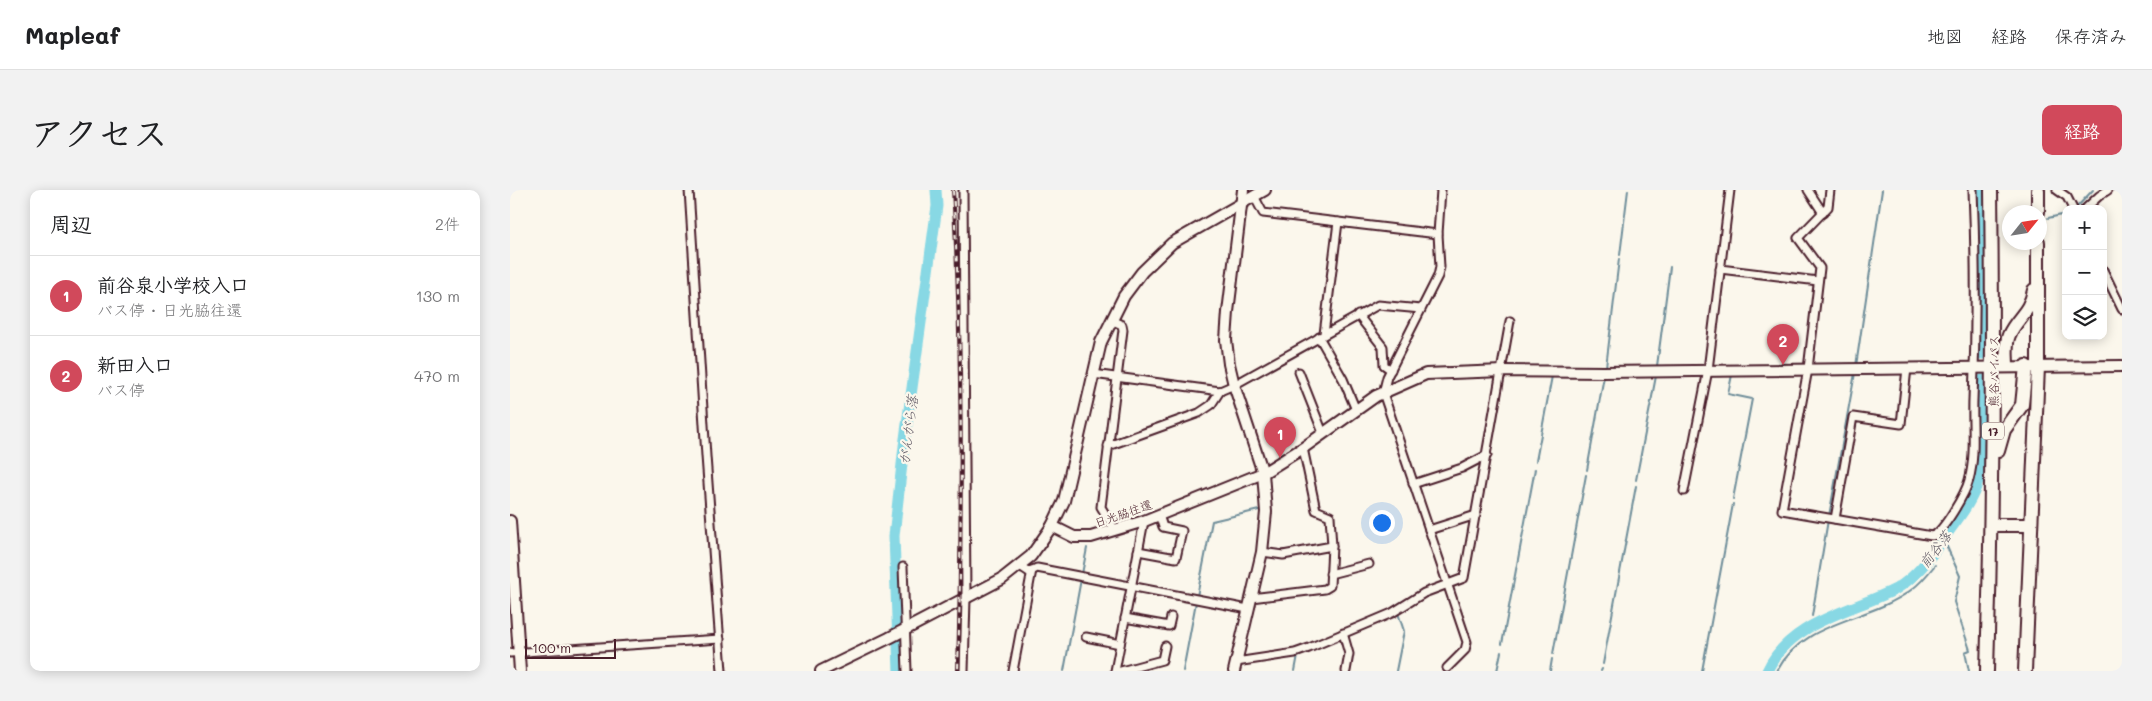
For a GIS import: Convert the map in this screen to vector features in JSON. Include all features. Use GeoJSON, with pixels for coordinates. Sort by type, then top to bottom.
{"type":"FeatureCollection","features":[{"type":"Feature","properties":{"kind":"highway","name":"熊谷バイパス"},"geometry":{"type":"LineString","coordinates":[[1987,671],[1993,480],[1991,190]]}},
{"type":"Feature","properties":{"kind":"highway"},"geometry":{"type":"LineString","coordinates":[[2038,190],[2038,205]]}},
{"type":"Feature","properties":{"kind":"highway"},"geometry":{"type":"LineString","coordinates":[[2025,671],[2031,525],[2032,367],[2038,250]]}},
{"type":"Feature","properties":{"kind":"highway"},"geometry":{"type":"LineString","coordinates":[[2007,366],[2008,338],[2029,306],[2033,296],[2038,258]]}},
{"type":"Feature","properties":{"kind":"highway"},"geometry":{"type":"LineString","coordinates":[[1993,480],[2004,430],[2022,405],[2032,367]]}},
{"type":"Feature","properties":{"kind":"highway"},"geometry":{"type":"LineString","coordinates":[[1992,525],[2031,525]]}},
{"type":"Feature","properties":{"kind":"street"},"geometry":{"type":"LineString","coordinates":[[689,190],[722,671]]}},
{"type":"Feature","properties":{"kind":"street"},"geometry":{"type":"LineString","coordinates":[[963,190],[966,598],[964,671]]}},
{"type":"Feature","properties":{"kind":"street"},"geometry":{"type":"LineString","coordinates":[[1243,190],[1228,312],[1227,348],[1234,385],[1263,473],[1266,512],[1262,552],[1235,667],[1295,653],[1392,613],[1424,592],[1464,578],[1503,371],[1510,321]]}},
{"type":"Feature","properties":{"kind":"street"},"geometry":{"type":"LineString","coordinates":[[821,671],[904,631],[1002,579],[1020,566],[1041,544],[1064,501],[1070,481],[1101,342],[1111,320],[1133,284],[1158,255],[1172,243],[1265,190]]}},
{"type":"Feature","properties":{"kind":"street"},"geometry":{"type":"LineString","coordinates":[[1441,190],[1438,234],[1440,268],[1438,276],[1391,370],[1383,393],[1467,642],[1466,650],[1448,668]]}},
{"type":"Feature","properties":{"kind":"street"},"geometry":{"type":"LineString","coordinates":[[1684,491],[1708,370],[1730,190]]}},
{"type":"Feature","properties":{"kind":"street"},"geometry":{"type":"LineString","coordinates":[[1808,190],[1823,212]]}},
{"type":"Feature","properties":{"kind":"street"},"geometry":{"type":"LineString","coordinates":[[1830,190],[1828,207],[1798,238],[1820,268],[1808,369],[1782,510],[1932,536],[1937,533],[1959,501],[1969,480],[1975,367],[1974,190]]}},
{"type":"Feature","properties":{"kind":"street"},"geometry":{"type":"LineString","coordinates":[[2057,190],[2067,197],[2071,205]]}},
{"type":"Feature","properties":{"kind":"street"},"geometry":{"type":"LineString","coordinates":[[2089,205],[2108,190]]}},
{"type":"Feature","properties":{"kind":"street"},"geometry":{"type":"LineString","coordinates":[[1254,196],[1263,213],[1438,234]]}},
{"type":"Feature","properties":{"kind":"street"},"geometry":{"type":"LineString","coordinates":[[1338,222],[1321,335],[1356,410]]}},
{"type":"Feature","properties":{"kind":"street"},"geometry":{"type":"LineString","coordinates":[[1720,269],[1818,281]]}},
{"type":"Feature","properties":{"kind":"street"},"geometry":{"type":"LineString","coordinates":[[2107,278],[2122,309]]}},
{"type":"Feature","properties":{"kind":"street"},"geometry":{"type":"LineString","coordinates":[[1093,374],[1220,391],[1378,305],[1422,309]]}},
{"type":"Feature","properties":{"kind":"street"},"geometry":{"type":"LineString","coordinates":[[1358,315],[1383,347],[1384,365],[1391,370]]}},
{"type":"Feature","properties":{"kind":"street"},"geometry":{"type":"LineString","coordinates":[[1111,320],[1122,326],[1123,330],[1101,507],[1115,530]]}},
{"type":"Feature","properties":{"kind":"street","name":"日光脇往還"},"geometry":{"type":"LineString","coordinates":[[1052,526],[1078,538],[1091,537],[1144,521],[1263,473],[1383,393],[1426,374],[1503,371],[1603,372],[2122,366]]}},
{"type":"Feature","properties":{"kind":"street"},"geometry":{"type":"LineString","coordinates":[[1834,519],[1853,417],[1901,424],[1907,368]]}},
{"type":"Feature","properties":{"kind":"street"},"geometry":{"type":"LineString","coordinates":[[1299,372],[1323,434]]}},
{"type":"Feature","properties":{"kind":"street"},"geometry":{"type":"LineString","coordinates":[[1108,446],[1198,413],[1211,405],[1220,391]]}},
{"type":"Feature","properties":{"kind":"street"},"geometry":{"type":"LineString","coordinates":[[1020,566],[1029,572],[1037,568],[1131,586],[1250,603],[1325,589],[1330,586],[1332,546],[1330,516],[1316,510],[1303,448]]}},
{"type":"Feature","properties":{"kind":"street"},"geometry":{"type":"LineString","coordinates":[[1413,484],[1462,468],[1487,455]]}},
{"type":"Feature","properties":{"kind":"street"},"geometry":{"type":"LineString","coordinates":[[1138,551],[1176,558],[1182,530],[1163,527],[1158,515]]}},
{"type":"Feature","properties":{"kind":"street"},"geometry":{"type":"LineString","coordinates":[[1429,530],[1476,515]]}},
{"type":"Feature","properties":{"kind":"street"},"geometry":{"type":"LineString","coordinates":[[510,521],[514,652],[520,671]]}},
{"type":"Feature","properties":{"kind":"street"},"geometry":{"type":"LineString","coordinates":[[1115,671],[1144,521]]}},
{"type":"Feature","properties":{"kind":"street"},"geometry":{"type":"LineString","coordinates":[[1262,552],[1283,555],[1332,546]]}},
{"type":"Feature","properties":{"kind":"street"},"geometry":{"type":"LineString","coordinates":[[1330,574],[1369,564]]}},
{"type":"Feature","properties":{"kind":"street"},"geometry":{"type":"LineString","coordinates":[[903,567],[907,671]]}},
{"type":"Feature","properties":{"kind":"street"},"geometry":{"type":"LineString","coordinates":[[1013,671],[1032,570]]}},
{"type":"Feature","properties":{"kind":"street"},"geometry":{"type":"LineString","coordinates":[[1125,618],[1169,626],[1171,617]]}},
{"type":"Feature","properties":{"kind":"street"},"geometry":{"type":"LineString","coordinates":[[1343,633],[1349,654],[1346,670]]}},
{"type":"Feature","properties":{"kind":"street"},"geometry":{"type":"LineString","coordinates":[[1086,637],[1120,644]]}},
{"type":"Feature","properties":{"kind":"street"},"geometry":{"type":"LineString","coordinates":[[514,652],[720,639]]}},
{"type":"Feature","properties":{"kind":"street"},"geometry":{"type":"LineString","coordinates":[[1121,671],[1162,660],[1165,646]]}},
{"type":"Feature","properties":{"kind":"waterway","name":"がんがら落"},"geometry":{"type":"LineString","coordinates":[[899,671],[894,536],[904,446],[937,206],[936,190]]}},
{"type":"Feature","properties":{"kind":"waterway"},"geometry":{"type":"LineString","coordinates":[[1620,255],[1628,190]]}},
{"type":"Feature","properties":{"kind":"waterway"},"geometry":{"type":"LineString","coordinates":[[1856,366],[1882,190]]}},
{"type":"Feature","properties":{"kind":"waterway","name":"前谷落"},"geometry":{"type":"LineString","coordinates":[[1982,190],[1982,354]]}},
{"type":"Feature","properties":{"kind":"waterway"},"geometry":{"type":"LineString","coordinates":[[2079,205],[2093,190]]}},
{"type":"Feature","properties":{"kind":"waterway"},"geometry":{"type":"LineString","coordinates":[[2048,218],[2062,215]]}},
{"type":"Feature","properties":{"kind":"waterway","name":"前谷落"},"geometry":{"type":"LineString","coordinates":[[1981,258],[1987,254]]}},
{"type":"Feature","properties":{"kind":"waterway"},"geometry":{"type":"LineString","coordinates":[[1606,367],[1619,259]]}},
{"type":"Feature","properties":{"kind":"waterway"},"geometry":{"type":"LineString","coordinates":[[1657,366],[1670,267]]}},
{"type":"Feature","properties":{"kind":"waterway"},"geometry":{"type":"LineString","coordinates":[[1829,516],[1855,373]]}},
{"type":"Feature","properties":{"kind":"waterway"},"geometry":{"type":"LineString","coordinates":[[1732,375],[1728,394],[1752,399],[1733,499]]}},
{"type":"Feature","properties":{"kind":"waterway"},"geometry":{"type":"LineString","coordinates":[[1536,461],[1552,376]]}},
{"type":"Feature","properties":{"kind":"waterway"},"geometry":{"type":"LineString","coordinates":[[1587,470],[1604,376]]}},
{"type":"Feature","properties":{"kind":"waterway"},"geometry":{"type":"LineString","coordinates":[[1636,480],[1656,376]]}},
{"type":"Feature","properties":{"kind":"waterway","name":"前谷落"},"geometry":{"type":"LineString","coordinates":[[1767,671],[1777,654],[1806,629],[1896,589],[1903,584],[1922,567],[1957,521],[1966,508],[1976,487],[1982,461],[1982,380]]}},
{"type":"Feature","properties":{"kind":"waterway"},"geometry":{"type":"LineString","coordinates":[[1502,644],[1535,469]]}},
{"type":"Feature","properties":{"kind":"waterway"},"geometry":{"type":"LineString","coordinates":[[1553,654],[1586,475]]}},
{"type":"Feature","properties":{"kind":"waterway"},"geometry":{"type":"LineString","coordinates":[[1603,664],[1636,486]]}},
{"type":"Feature","properties":{"kind":"waterway"},"geometry":{"type":"LineString","coordinates":[[1702,671],[1733,504]]}},
{"type":"Feature","properties":{"kind":"waterway"},"geometry":{"type":"LineString","coordinates":[[1197,596],[1212,521],[1259,510]]}},
{"type":"Feature","properties":{"kind":"waterway"},"geometry":{"type":"LineString","coordinates":[[1812,616],[1828,520]]}},
{"type":"Feature","properties":{"kind":"waterway"},"geometry":{"type":"LineString","coordinates":[[1943,538],[1960,576],[1954,602],[1970,650],[1965,652],[1969,671]]}},
{"type":"Feature","properties":{"kind":"waterway"},"geometry":{"type":"LineString","coordinates":[[1082,574],[1087,548]]}},
{"type":"Feature","properties":{"kind":"waterway"},"geometry":{"type":"LineString","coordinates":[[1777,671],[1789,654],[1803,641],[1838,623],[1894,601],[1918,584],[1935,565]]}},
{"type":"Feature","properties":{"kind":"waterway"},"geometry":{"type":"LineString","coordinates":[[1064,671],[1081,579]]}},
{"type":"Feature","properties":{"kind":"waterway"},"geometry":{"type":"LineString","coordinates":[[1183,671],[1196,602]]}},
{"type":"Feature","properties":{"kind":"waterway"},"geometry":{"type":"LineString","coordinates":[[1396,671],[1404,631],[1398,613]]}},
{"type":"Feature","properties":{"kind":"waterway"},"geometry":{"type":"LineString","coordinates":[[1497,671],[1501,652]]}},
{"type":"Feature","properties":{"kind":"waterway"},"geometry":{"type":"LineString","coordinates":[[1295,671],[1298,655]]}},
{"type":"Feature","properties":{"kind":"waterway"},"geometry":{"type":"LineString","coordinates":[[1550,671],[1552,659]]}},
{"type":"Feature","properties":{"kind":"railway"},"geometry":{"type":"LineString","coordinates":[[953,190],[959,310],[961,430],[958,671]]}},
{"type":"Feature","properties":{"kind":"place","name":"新田入口"},"geometry":{"type":"Point","coordinates":[1783,365]}},
{"type":"Feature","properties":{"kind":"place","name":"前谷泉小学校入口"},"geometry":{"type":"Point","coordinates":[1280,458]}}]}
